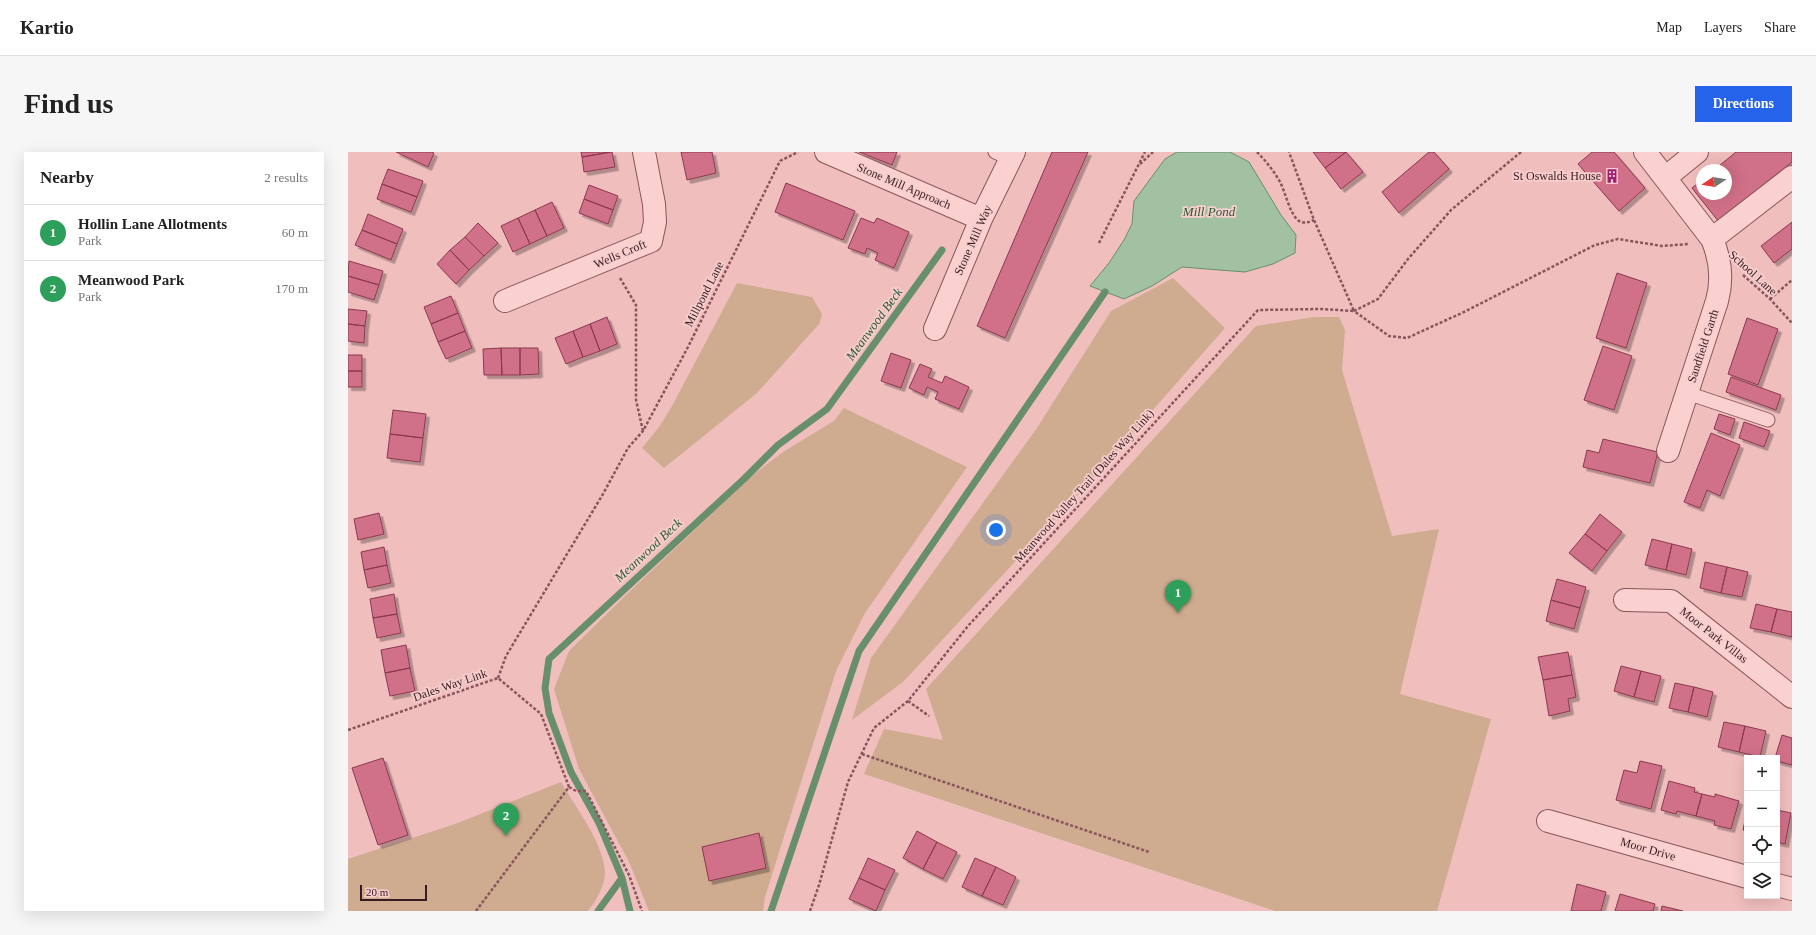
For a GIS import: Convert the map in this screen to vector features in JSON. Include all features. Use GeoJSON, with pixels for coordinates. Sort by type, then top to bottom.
{"type":"FeatureCollection","features":[{"type":"Feature","properties":{"kind":"street","name":"Wells Croft"},"geometry":{"type":"LineString","coordinates":[[506,301],[651,241],[655,222],[654,204],[644,152]]}},
{"type":"Feature","properties":{"kind":"street","name":"Stone Mill Approach"},"geometry":{"type":"LineString","coordinates":[[826,152],[981,219]]}},
{"type":"Feature","properties":{"kind":"street"},"geometry":{"type":"LineString","coordinates":[[1645,152],[1715,246],[1792,177]]}},
{"type":"Feature","properties":{"kind":"street"},"geometry":{"type":"LineString","coordinates":[[1665,178],[1697,152]]}},
{"type":"Feature","properties":{"kind":"street","name":"Stone Mill Way"},"geometry":{"type":"LineString","coordinates":[[935,330],[1007,154]]}},
{"type":"Feature","properties":{"kind":"street","name":"Sandfield Garth"},"geometry":{"type":"LineString","coordinates":[[1668,451],[1720,288],[1721,271],[1715,246]]}},
{"type":"Feature","properties":{"kind":"street","name":"Moor Park Villas"},"geometry":{"type":"LineString","coordinates":[[1625,600],[1670,601],[1792,697]]}},
{"type":"Feature","properties":{"kind":"street","name":"Moor Drive"},"geometry":{"type":"LineString","coordinates":[[1548,821],[1744,875]]}},
{"type":"Feature","properties":{"kind":"street"},"geometry":{"type":"LineString","coordinates":[[1780,886],[1792,889]]}},
{"type":"Feature","properties":{"kind":"lane"},"geometry":{"type":"LineString","coordinates":[[1687,393],[1768,420]]}},
{"type":"Feature","properties":{"kind":"path","name":"Millpond Lane"},"geometry":{"type":"LineString","coordinates":[[498,678],[506,656],[603,494],[628,448],[644,431],[780,161],[798,152]]}},
{"type":"Feature","properties":{"kind":"path"},"geometry":{"type":"LineString","coordinates":[[1099,243],[1145,152]]}},
{"type":"Feature","properties":{"kind":"path"},"geometry":{"type":"LineString","coordinates":[[1138,166],[1153,152]]}},
{"type":"Feature","properties":{"kind":"path"},"geometry":{"type":"LineString","coordinates":[[1257,152],[1264,159],[1279,181],[1291,209],[1298,220],[1306,223],[1314,220]]}},
{"type":"Feature","properties":{"kind":"path"},"geometry":{"type":"LineString","coordinates":[[1289,152],[1314,220],[1354,311],[1389,336],[1407,338],[1464,312],[1595,245],[1618,239],[1662,246],[1693,244],[1715,246]]}},
{"type":"Feature","properties":{"kind":"path"},"geometry":{"type":"LineString","coordinates":[[1354,311],[1378,299],[1408,259],[1451,210],[1521,152]]}},
{"type":"Feature","properties":{"kind":"path","name":"School Lane"},"geometry":{"type":"LineString","coordinates":[[1715,246],[1770,299],[1792,323]]}},
{"type":"Feature","properties":{"kind":"path"},"geometry":{"type":"LineString","coordinates":[[608,259],[636,305],[636,400],[644,431]]}},
{"type":"Feature","properties":{"kind":"path"},"geometry":{"type":"LineString","coordinates":[[1770,299],[1792,280]]}},
{"type":"Feature","properties":{"kind":"path","name":"Meanwood Valley Trail (Dales Way Link)"},"geometry":{"type":"LineString","coordinates":[[810,911],[820,885],[848,782],[874,728],[908,701],[968,626],[1258,310],[1321,309],[1354,311]]}},
{"type":"Feature","properties":{"kind":"path","name":"Dales Way Link"},"geometry":{"type":"LineString","coordinates":[[348,730],[498,678],[541,714],[569,787]]}},
{"type":"Feature","properties":{"kind":"path"},"geometry":{"type":"LineString","coordinates":[[908,701],[929,716]]}},
{"type":"Feature","properties":{"kind":"path"},"geometry":{"type":"LineString","coordinates":[[862,754],[1149,852]]}},
{"type":"Feature","properties":{"kind":"path"},"geometry":{"type":"LineString","coordinates":[[476,911],[569,787],[576,791],[586,790],[629,875],[642,911]]}},
{"type":"Feature","properties":{"kind":"shaded area"},"geometry":{"type":"Polygon","coordinates":[[[1173,278],[1225,328],[1093,478],[904,681],[852,720],[871,658],[1037,428],[1111,311],[1173,278]]]}},
{"type":"Feature","properties":{"kind":"shaded area"},"geometry":{"type":"Polygon","coordinates":[[[737,283],[812,297],[822,314],[819,324],[757,393],[664,468],[642,448],[659,427],[671,408],[737,283]]]}},
{"type":"Feature","properties":{"kind":"shaded area"},"geometry":{"type":"Polygon","coordinates":[[[1315,317],[1339,317],[1345,330],[1342,370],[1392,536],[1439,529],[1400,694],[1491,719],[1437,911],[1275,911],[864,774],[884,729],[943,740],[926,689],[1256,326],[1315,317]]]}},
{"type":"Feature","properties":{"kind":"shaded area"},"geometry":{"type":"Polygon","coordinates":[[[844,408],[967,467],[865,613],[836,671],[765,897],[763,911],[649,911],[629,862],[579,769],[554,689],[569,651],[630,591],[753,475],[783,452],[834,421],[844,408]]]}},
{"type":"Feature","properties":{"kind":"shaded area"},"geometry":{"type":"Polygon","coordinates":[[[561,782],[594,837],[603,861],[605,877],[602,888],[588,911],[348,911],[348,859],[455,824],[561,782]]]}},
{"type":"Feature","properties":{"kind":"water","name":"Mill Pond"},"geometry":{"type":"Polygon","coordinates":[[[1177,152],[1230,152],[1249,162],[1281,215],[1296,235],[1295,253],[1273,264],[1245,272],[1182,267],[1152,286],[1124,299],[1090,286],[1109,263],[1124,240],[1132,224],[1134,201],[1165,159],[1177,152]]]}},
{"type":"Feature","properties":{"kind":"building"},"geometry":{"type":"Polygon","coordinates":[[[396,152],[432,152],[434,153],[428,167],[396,152]]]}},
{"type":"Feature","properties":{"kind":"building"},"geometry":{"type":"Polygon","coordinates":[[[581,152],[610,152],[582,157],[581,152]]]}},
{"type":"Feature","properties":{"kind":"building"},"geometry":{"type":"Polygon","coordinates":[[[612,152],[615,167],[584,172],[582,157],[612,152]]]}},
{"type":"Feature","properties":{"kind":"building"},"geometry":{"type":"Polygon","coordinates":[[[681,152],[712,152],[716,173],[687,180],[681,152]]]}},
{"type":"Feature","properties":{"kind":"building"},"geometry":{"type":"Polygon","coordinates":[[[859,152],[897,152],[892,165],[859,152]]]}},
{"type":"Feature","properties":{"kind":"building"},"geometry":{"type":"Polygon","coordinates":[[[1052,152],[1088,152],[1005,338],[977,326],[1052,152]]]}},
{"type":"Feature","properties":{"kind":"building"},"geometry":{"type":"Polygon","coordinates":[[[1313,152],[1346,152],[1325,168],[1313,152]]]}},
{"type":"Feature","properties":{"kind":"building"},"geometry":{"type":"Polygon","coordinates":[[[1346,152],[1363,172],[1341,189],[1325,168],[1346,152]]]}},
{"type":"Feature","properties":{"kind":"building"},"geometry":{"type":"Polygon","coordinates":[[[1429,152],[1434,152],[1449,169],[1399,213],[1382,192],[1429,152]]]}},
{"type":"Feature","properties":{"kind":"building","name":"St Oswalds House"},"geometry":{"type":"Polygon","coordinates":[[[1592,152],[1614,152],[1645,188],[1619,211],[1578,164],[1592,152]]]}},
{"type":"Feature","properties":{"kind":"building"},"geometry":{"type":"Polygon","coordinates":[[[1736,152],[1792,152],[1792,162],[1719,222],[1702,200],[1732,200],[1732,164],[1721,164],[1736,152]]]}},
{"type":"Feature","properties":{"kind":"building"},"geometry":{"type":"Polygon","coordinates":[[[388,169],[423,181],[417,197],[382,184],[388,169]]]}},
{"type":"Feature","properties":{"kind":"building"},"geometry":{"type":"Polygon","coordinates":[[[786,183],[855,211],[843,240],[775,212],[786,183]]]}},
{"type":"Feature","properties":{"kind":"building"},"geometry":{"type":"Polygon","coordinates":[[[382,184],[417,197],[411,212],[377,199],[382,184]]]}},
{"type":"Feature","properties":{"kind":"building"},"geometry":{"type":"Polygon","coordinates":[[[589,185],[618,196],[613,210],[584,199],[589,185]]]}},
{"type":"Feature","properties":{"kind":"building"},"geometry":{"type":"Polygon","coordinates":[[[1696,185],[1696,193],[1692,188],[1696,185]]]}},
{"type":"Feature","properties":{"kind":"building"},"geometry":{"type":"Polygon","coordinates":[[[584,199],[613,210],[608,224],[579,213],[584,199]]]}},
{"type":"Feature","properties":{"kind":"building"},"geometry":{"type":"Polygon","coordinates":[[[552,202],[564,228],[547,236],[535,210],[552,202]]]}},
{"type":"Feature","properties":{"kind":"building"},"geometry":{"type":"Polygon","coordinates":[[[535,210],[547,236],[530,244],[518,218],[535,210]]]}},
{"type":"Feature","properties":{"kind":"building"},"geometry":{"type":"Polygon","coordinates":[[[368,214],[403,229],[397,244],[362,230],[368,214]]]}},
{"type":"Feature","properties":{"kind":"building"},"geometry":{"type":"Polygon","coordinates":[[[518,218],[530,244],[513,252],[501,226],[518,218]]]}},
{"type":"Feature","properties":{"kind":"building"},"geometry":{"type":"Polygon","coordinates":[[[861,218],[874,223],[877,218],[909,232],[894,268],[875,260],[878,253],[867,248],[865,254],[848,248],[861,218]]]}},
{"type":"Feature","properties":{"kind":"building"},"geometry":{"type":"Polygon","coordinates":[[[1792,222],[1792,249],[1774,263],[1761,246],[1792,222]]]}},
{"type":"Feature","properties":{"kind":"building"},"geometry":{"type":"Polygon","coordinates":[[[478,223],[498,243],[484,256],[465,237],[478,223]]]}},
{"type":"Feature","properties":{"kind":"building"},"geometry":{"type":"Polygon","coordinates":[[[362,230],[397,244],[391,260],[355,245],[362,230]]]}},
{"type":"Feature","properties":{"kind":"building"},"geometry":{"type":"Polygon","coordinates":[[[465,237],[484,256],[469,270],[450,250],[465,237]]]}},
{"type":"Feature","properties":{"kind":"building"},"geometry":{"type":"Polygon","coordinates":[[[450,250],[469,270],[456,284],[437,264],[450,250]]]}},
{"type":"Feature","properties":{"kind":"building"},"geometry":{"type":"Polygon","coordinates":[[[349,261],[383,271],[379,285],[348,276],[349,261]]]}},
{"type":"Feature","properties":{"kind":"building"},"geometry":{"type":"Polygon","coordinates":[[[1617,273],[1647,283],[1626,348],[1596,338],[1617,273]]]}},
{"type":"Feature","properties":{"kind":"building"},"geometry":{"type":"Polygon","coordinates":[[[348,276],[379,285],[374,300],[348,292],[348,276]]]}},
{"type":"Feature","properties":{"kind":"building"},"geometry":{"type":"Polygon","coordinates":[[[451,296],[458,313],[431,324],[424,307],[451,296]]]}},
{"type":"Feature","properties":{"kind":"building"},"geometry":{"type":"Polygon","coordinates":[[[348,309],[367,311],[365,326],[348,324],[348,309]]]}},
{"type":"Feature","properties":{"kind":"building"},"geometry":{"type":"Polygon","coordinates":[[[458,313],[465,331],[438,342],[431,324],[458,313]]]}},
{"type":"Feature","properties":{"kind":"building"},"geometry":{"type":"Polygon","coordinates":[[[607,317],[617,344],[600,351],[590,324],[607,317]]]}},
{"type":"Feature","properties":{"kind":"building"},"geometry":{"type":"Polygon","coordinates":[[[1747,318],[1778,329],[1758,385],[1728,374],[1747,318]]]}},
{"type":"Feature","properties":{"kind":"building"},"geometry":{"type":"Polygon","coordinates":[[[348,324],[365,326],[364,343],[348,341],[348,324]]]}},
{"type":"Feature","properties":{"kind":"building"},"geometry":{"type":"Polygon","coordinates":[[[590,324],[600,351],[583,357],[573,331],[590,324]]]}},
{"type":"Feature","properties":{"kind":"building"},"geometry":{"type":"Polygon","coordinates":[[[465,331],[472,348],[446,359],[438,342],[465,331]]]}},
{"type":"Feature","properties":{"kind":"building"},"geometry":{"type":"Polygon","coordinates":[[[573,331],[583,357],[566,364],[555,338],[573,331]]]}},
{"type":"Feature","properties":{"kind":"building"},"geometry":{"type":"Polygon","coordinates":[[[1603,346],[1632,356],[1614,410],[1584,400],[1603,346]]]}},
{"type":"Feature","properties":{"kind":"building"},"geometry":{"type":"Polygon","coordinates":[[[501,348],[502,375],[484,375],[483,349],[501,348]]]}},
{"type":"Feature","properties":{"kind":"building"},"geometry":{"type":"Polygon","coordinates":[[[501,348],[520,348],[520,375],[502,375],[501,348]]]}},
{"type":"Feature","properties":{"kind":"building"},"geometry":{"type":"Polygon","coordinates":[[[520,348],[538,348],[539,374],[520,375],[520,348]]]}},
{"type":"Feature","properties":{"kind":"building"},"geometry":{"type":"Polygon","coordinates":[[[891,353],[911,360],[901,388],[881,381],[891,353]]]}},
{"type":"Feature","properties":{"kind":"building"},"geometry":{"type":"Polygon","coordinates":[[[348,355],[362,355],[362,371],[348,371],[348,355]]]}},
{"type":"Feature","properties":{"kind":"building"},"geometry":{"type":"Polygon","coordinates":[[[920,364],[932,369],[928,377],[942,383],[945,376],[969,387],[959,409],[935,399],[938,392],[927,387],[924,395],[909,388],[920,364]]]}},
{"type":"Feature","properties":{"kind":"building"},"geometry":{"type":"Polygon","coordinates":[[[348,371],[362,371],[362,387],[348,387],[348,371]]]}},
{"type":"Feature","properties":{"kind":"building"},"geometry":{"type":"Polygon","coordinates":[[[1731,377],[1781,395],[1776,410],[1726,392],[1731,377]]]}},
{"type":"Feature","properties":{"kind":"building"},"geometry":{"type":"Polygon","coordinates":[[[393,410],[426,414],[423,438],[390,434],[393,410]]]}},
{"type":"Feature","properties":{"kind":"building"},"geometry":{"type":"Polygon","coordinates":[[[1719,414],[1735,419],[1730,435],[1714,429],[1719,414]]]}},
{"type":"Feature","properties":{"kind":"building"},"geometry":{"type":"Polygon","coordinates":[[[1744,422],[1770,431],[1764,447],[1739,438],[1744,422]]]}},
{"type":"Feature","properties":{"kind":"building"},"geometry":{"type":"Polygon","coordinates":[[[1711,433],[1740,445],[1720,496],[1707,490],[1700,508],[1684,502],[1711,433]]]}},
{"type":"Feature","properties":{"kind":"building"},"geometry":{"type":"Polygon","coordinates":[[[390,434],[423,438],[420,462],[387,458],[390,434]]]}},
{"type":"Feature","properties":{"kind":"building"},"geometry":{"type":"Polygon","coordinates":[[[1603,439],[1658,452],[1650,483],[1583,467],[1587,450],[1599,453],[1603,439]]]}},
{"type":"Feature","properties":{"kind":"building"},"geometry":{"type":"Polygon","coordinates":[[[379,513],[384,534],[358,540],[354,519],[379,513]]]}},
{"type":"Feature","properties":{"kind":"building"},"geometry":{"type":"Polygon","coordinates":[[[1600,514],[1622,532],[1607,551],[1585,534],[1600,514]]]}},
{"type":"Feature","properties":{"kind":"building"},"geometry":{"type":"Polygon","coordinates":[[[1585,534],[1607,551],[1592,571],[1569,553],[1585,534]]]}},
{"type":"Feature","properties":{"kind":"building"},"geometry":{"type":"Polygon","coordinates":[[[1652,539],[1672,544],[1666,570],[1645,565],[1652,539]]]}},
{"type":"Feature","properties":{"kind":"building"},"geometry":{"type":"Polygon","coordinates":[[[1672,544],[1692,549],[1686,575],[1666,570],[1672,544]]]}},
{"type":"Feature","properties":{"kind":"building"},"geometry":{"type":"Polygon","coordinates":[[[384,547],[387,565],[364,570],[361,552],[384,547]]]}},
{"type":"Feature","properties":{"kind":"building"},"geometry":{"type":"Polygon","coordinates":[[[1705,562],[1727,567],[1721,593],[1700,588],[1705,562]]]}},
{"type":"Feature","properties":{"kind":"building"},"geometry":{"type":"Polygon","coordinates":[[[387,565],[391,583],[368,588],[364,570],[387,565]]]}},
{"type":"Feature","properties":{"kind":"building"},"geometry":{"type":"Polygon","coordinates":[[[1727,567],[1748,572],[1742,597],[1721,593],[1727,567]]]}},
{"type":"Feature","properties":{"kind":"building"},"geometry":{"type":"Polygon","coordinates":[[[1557,579],[1586,587],[1580,608],[1551,600],[1557,579]]]}},
{"type":"Feature","properties":{"kind":"building"},"geometry":{"type":"Polygon","coordinates":[[[394,594],[397,614],[373,618],[370,599],[394,594]]]}},
{"type":"Feature","properties":{"kind":"building"},"geometry":{"type":"Polygon","coordinates":[[[1551,600],[1580,608],[1574,629],[1546,621],[1551,600]]]}},
{"type":"Feature","properties":{"kind":"building"},"geometry":{"type":"Polygon","coordinates":[[[1756,604],[1777,609],[1771,632],[1750,628],[1756,604]]]}},
{"type":"Feature","properties":{"kind":"building"},"geometry":{"type":"Polygon","coordinates":[[[1777,609],[1792,612],[1792,637],[1771,632],[1777,609]]]}},
{"type":"Feature","properties":{"kind":"building"},"geometry":{"type":"Polygon","coordinates":[[[397,614],[401,633],[377,638],[373,618],[397,614]]]}},
{"type":"Feature","properties":{"kind":"building"},"geometry":{"type":"Polygon","coordinates":[[[406,645],[410,668],[385,673],[381,650],[406,645]]]}},
{"type":"Feature","properties":{"kind":"building"},"geometry":{"type":"Polygon","coordinates":[[[1568,652],[1572,675],[1543,680],[1538,657],[1568,652]]]}},
{"type":"Feature","properties":{"kind":"building"},"geometry":{"type":"Polygon","coordinates":[[[1621,666],[1641,671],[1634,697],[1614,691],[1621,666]]]}},
{"type":"Feature","properties":{"kind":"building"},"geometry":{"type":"Polygon","coordinates":[[[410,668],[415,691],[390,696],[385,673],[410,668]]]}},
{"type":"Feature","properties":{"kind":"building"},"geometry":{"type":"Polygon","coordinates":[[[1641,671],[1661,676],[1654,702],[1634,697],[1641,671]]]}},
{"type":"Feature","properties":{"kind":"building"},"geometry":{"type":"Polygon","coordinates":[[[1572,675],[1576,697],[1568,699],[1570,711],[1549,716],[1543,680],[1572,675]]]}},
{"type":"Feature","properties":{"kind":"building"},"geometry":{"type":"Polygon","coordinates":[[[1675,683],[1694,687],[1688,712],[1669,708],[1675,683]]]}},
{"type":"Feature","properties":{"kind":"building"},"geometry":{"type":"Polygon","coordinates":[[[1694,687],[1713,692],[1707,717],[1688,712],[1694,687]]]}},
{"type":"Feature","properties":{"kind":"building"},"geometry":{"type":"Polygon","coordinates":[[[1724,722],[1745,726],[1739,752],[1718,747],[1724,722]]]}},
{"type":"Feature","properties":{"kind":"building"},"geometry":{"type":"Polygon","coordinates":[[[1745,726],[1766,731],[1760,755],[1752,755],[1739,752],[1745,726]]]}},
{"type":"Feature","properties":{"kind":"building"},"geometry":{"type":"Polygon","coordinates":[[[1782,735],[1792,738],[1792,765],[1780,762],[1780,755],[1776,755],[1782,735]]]}},
{"type":"Feature","properties":{"kind":"building"},"geometry":{"type":"Polygon","coordinates":[[[383,758],[408,835],[378,845],[352,768],[383,758]]]}},
{"type":"Feature","properties":{"kind":"building"},"geometry":{"type":"Polygon","coordinates":[[[1640,761],[1662,766],[1651,809],[1616,800],[1624,770],[1637,773],[1640,761]]]}},
{"type":"Feature","properties":{"kind":"building"},"geometry":{"type":"Polygon","coordinates":[[[1669,781],[1695,788],[1694,792],[1702,794],[1696,816],[1677,811],[1676,814],[1661,810],[1669,781]]]}},
{"type":"Feature","properties":{"kind":"building"},"geometry":{"type":"Polygon","coordinates":[[[1702,794],[1715,797],[1715,794],[1739,801],[1731,829],[1714,825],[1715,821],[1696,816],[1702,794]]]}},
{"type":"Feature","properties":{"kind":"building"},"geometry":{"type":"Polygon","coordinates":[[[1780,811],[1791,813],[1785,844],[1780,843],[1780,811]]]}},
{"type":"Feature","properties":{"kind":"building"},"geometry":{"type":"Polygon","coordinates":[[[917,831],[937,842],[923,869],[903,858],[917,831]]]}},
{"type":"Feature","properties":{"kind":"building"},"geometry":{"type":"Polygon","coordinates":[[[759,833],[766,868],[709,881],[702,847],[759,833]]]}},
{"type":"Feature","properties":{"kind":"building"},"geometry":{"type":"Polygon","coordinates":[[[937,842],[957,852],[943,879],[923,869],[937,842]]]}},
{"type":"Feature","properties":{"kind":"building"},"geometry":{"type":"Polygon","coordinates":[[[868,858],[895,870],[885,890],[859,878],[868,858]]]}},
{"type":"Feature","properties":{"kind":"building"},"geometry":{"type":"Polygon","coordinates":[[[975,858],[996,867],[982,896],[962,887],[975,858]]]}},
{"type":"Feature","properties":{"kind":"building"},"geometry":{"type":"Polygon","coordinates":[[[996,867],[1016,877],[1003,905],[982,896],[996,867]]]}},
{"type":"Feature","properties":{"kind":"building"},"geometry":{"type":"Polygon","coordinates":[[[859,878],[885,890],[876,911],[849,899],[859,878]]]}},
{"type":"Feature","properties":{"kind":"building"},"geometry":{"type":"Polygon","coordinates":[[[1577,884],[1606,892],[1601,911],[1571,911],[1577,884]]]}},
{"type":"Feature","properties":{"kind":"building"},"geometry":{"type":"Polygon","coordinates":[[[1620,894],[1655,904],[1653,911],[1615,911],[1620,894]]]}},
{"type":"Feature","properties":{"kind":"building"},"geometry":{"type":"Polygon","coordinates":[[[1662,906],[1683,911],[1661,911],[1662,906]]]}},
{"type":"Feature","properties":{"kind":"waterway","name":"Meanwood Beck"},"geometry":{"type":"LineString","coordinates":[[598,911],[622,878],[599,823],[571,772],[549,713],[545,688],[549,659],[744,479],[778,445],[827,409],[942,250]]}},
{"type":"Feature","properties":{"kind":"waterway"},"geometry":{"type":"LineString","coordinates":[[771,911],[859,651],[1105,292]]}},
{"type":"Feature","properties":{"kind":"waterway"},"geometry":{"type":"LineString","coordinates":[[622,878],[630,911]]}},
{"type":"Feature","properties":{"kind":"place","name":"St Oswalds House"},"geometry":{"type":"Point","coordinates":[1612,176]}},
{"type":"Feature","properties":{"kind":"place","name":"Hollin Lane Allotments"},"geometry":{"type":"Point","coordinates":[1178,613]}},
{"type":"Feature","properties":{"kind":"place","name":"Meanwood Park"},"geometry":{"type":"Point","coordinates":[506,836]}}]}
